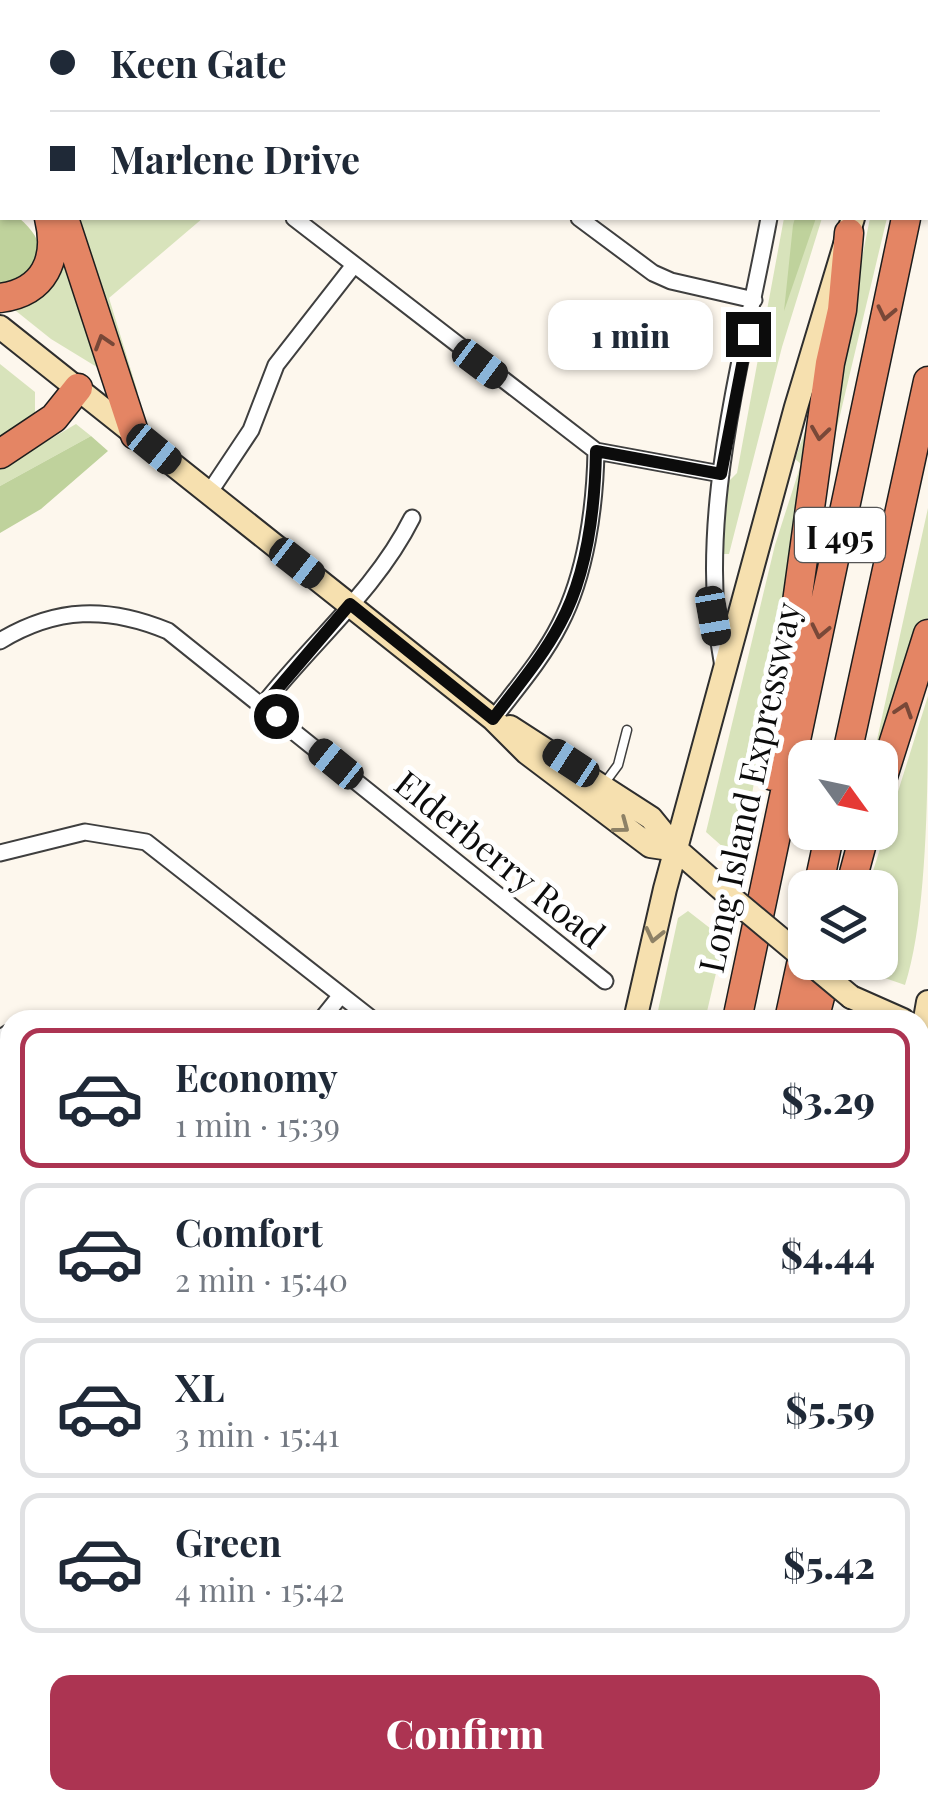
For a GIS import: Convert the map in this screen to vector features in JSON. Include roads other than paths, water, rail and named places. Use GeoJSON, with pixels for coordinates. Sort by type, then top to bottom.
{"type":"FeatureCollection","features":[{"type":"Feature","properties":{"kind":"highway"},"geometry":{"type":"LineString","coordinates":[[0,298],[18,296],[44,277],[54,247],[49,220]]}},
{"type":"Feature","properties":{"kind":"highway"},"geometry":{"type":"LineString","coordinates":[[65,220],[135,434]]}},
{"type":"Feature","properties":{"kind":"highway","name":"Long Island Expressway"},"geometry":{"type":"LineString","coordinates":[[738,1010],[906,220]]}},
{"type":"Feature","properties":{"kind":"highway"},"geometry":{"type":"LineString","coordinates":[[774,852],[770,791],[852,225]]}},
{"type":"Feature","properties":{"kind":"highway","name":"I 495"},"geometry":{"type":"LineString","coordinates":[[850,740],[928,380]]}},
{"type":"Feature","properties":{"kind":"highway"},"geometry":{"type":"LineString","coordinates":[[0,454],[54,418],[78,388]]}},
{"type":"Feature","properties":{"kind":"highway"},"geometry":{"type":"LineString","coordinates":[[895,740],[928,634]]}},
{"type":"Feature","properties":{"kind":"highway"},"geometry":{"type":"LineString","coordinates":[[791,1010],[798,980]]}},
{"type":"Feature","properties":{"kind":"highway"},"geometry":{"type":"LineString","coordinates":[[817,1010],[825,980]]}},
{"type":"Feature","properties":{"kind":"main road"},"geometry":{"type":"LineString","coordinates":[[637,1010],[676,850],[796,407],[852,225]]}},
{"type":"Feature","properties":{"kind":"main road"},"geometry":{"type":"LineString","coordinates":[[0,326],[493,719],[527,753],[650,846],[676,850]]}},
{"type":"Feature","properties":{"kind":"main road"},"geometry":{"type":"LineString","coordinates":[[493,719],[538,741],[651,818],[676,850],[788,945]]}},
{"type":"Feature","properties":{"kind":"main road"},"geometry":{"type":"LineString","coordinates":[[830,980],[862,1010]]}},
{"type":"Feature","properties":{"kind":"main road"},"geometry":{"type":"LineString","coordinates":[[851,997],[880,1010]]}},
{"type":"Feature","properties":{"kind":"street"},"geometry":{"type":"LineString","coordinates":[[297,220],[596,451],[721,474]]}},
{"type":"Feature","properties":{"kind":"street"},"geometry":{"type":"LineString","coordinates":[[582,220],[627,256],[671,282],[754,300]]}},
{"type":"Feature","properties":{"kind":"street"},"geometry":{"type":"LineString","coordinates":[[724,676],[713,616],[711,556],[721,474],[769,220]]}},
{"type":"Feature","properties":{"kind":"street"},"geometry":{"type":"LineString","coordinates":[[209,493],[250,430],[276,365],[354,265]]}},
{"type":"Feature","properties":{"kind":"street"},"geometry":{"type":"LineString","coordinates":[[493,719],[550,642],[572,598],[595,486],[596,451]]}},
{"type":"Feature","properties":{"kind":"street"},"geometry":{"type":"LineString","coordinates":[[263,706],[384,566],[412,518]]}},
{"type":"Feature","properties":{"kind":"street","name":"Elderberry Road"},"geometry":{"type":"LineString","coordinates":[[0,641],[24,626],[60,615],[94,612],[132,616],[184,642],[606,981]]}},
{"type":"Feature","properties":{"kind":"street"},"geometry":{"type":"LineString","coordinates":[[0,853],[85,832],[146,842],[360,1010]]}},
{"type":"Feature","properties":{"kind":"street"},"geometry":{"type":"LineString","coordinates":[[330,1010],[341,996]]}},
{"type":"Feature","properties":{"kind":"lane"},"geometry":{"type":"LineString","coordinates":[[604,784],[618,765],[627,730]]}}]}
